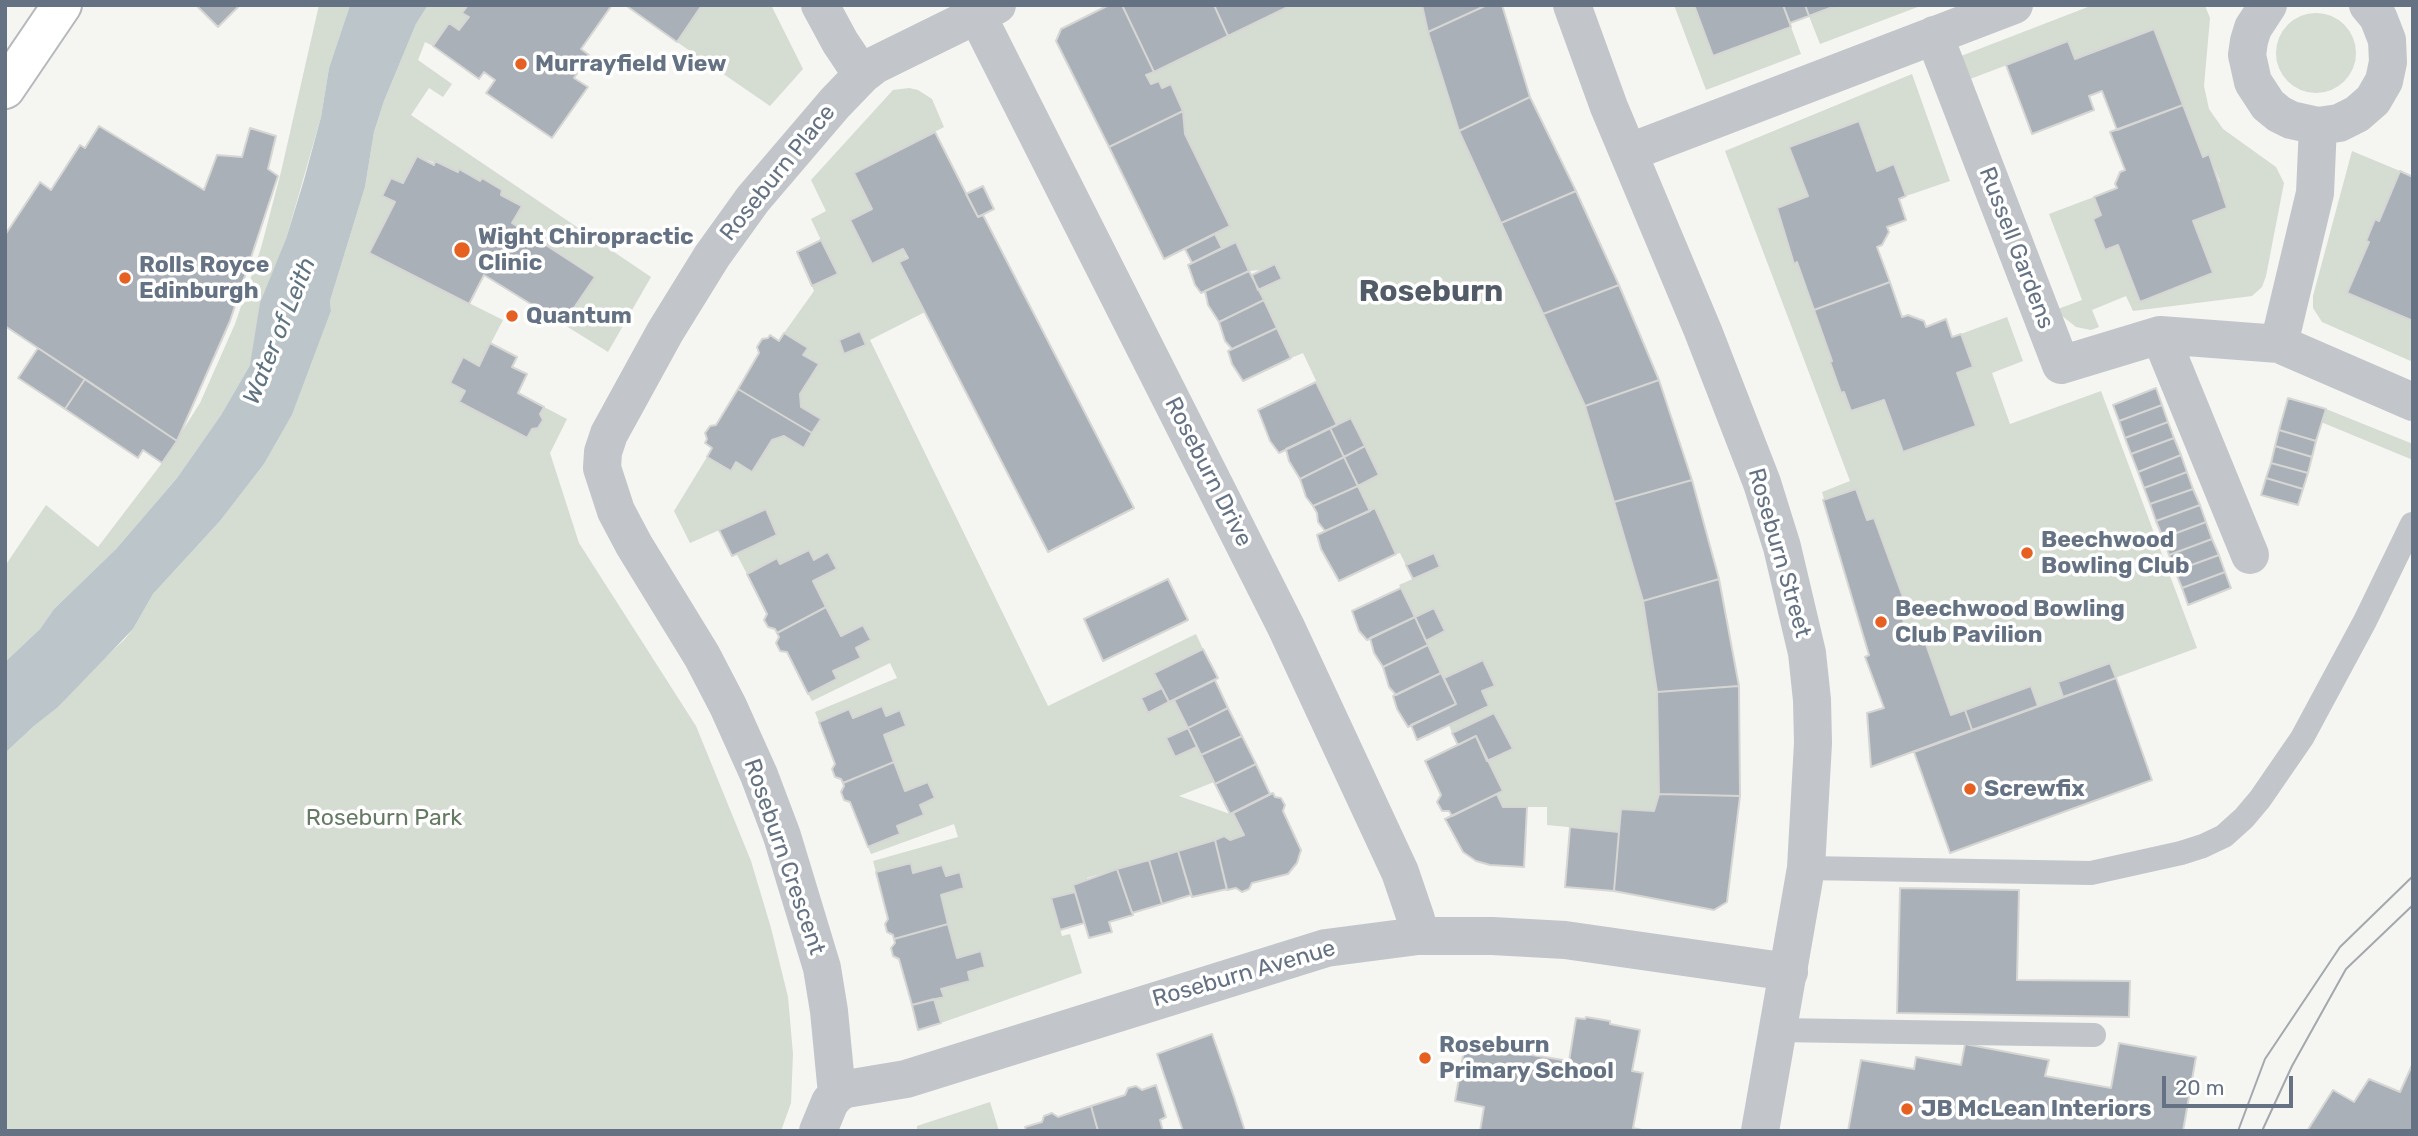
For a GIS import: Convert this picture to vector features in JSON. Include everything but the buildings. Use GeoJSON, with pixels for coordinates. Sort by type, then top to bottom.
{"type":"FeatureCollection","features":[{"type":"Feature","properties":{"kind":"main road"},"geometry":{"type":"LineString","coordinates":[[5,89],[62,5]]}},
{"type":"Feature","properties":{"kind":"street"},"geometry":{"type":"LineString","coordinates":[[820,5],[862,75]]}},
{"type":"Feature","properties":{"kind":"street","name":"Roseburn Street"},"geometry":{"type":"LineString","coordinates":[[1572,5],[1609,107],[1630,152],[1757,470],[1782,547],[1807,653],[1813,743],[1806,868],[1760,1131]]}},
{"type":"Feature","properties":{"kind":"street"},"geometry":{"type":"LineString","coordinates":[[1630,152],[2014,5]]}},
{"type":"Feature","properties":{"kind":"street"},"geometry":{"type":"LineString","coordinates":[[2268,5],[2253,27],[2249,41],[2247,55],[2253,82],[2268,105],[2279,114],[2297,122],[2318,126],[2339,122],[2357,114],[2373,100],[2384,81],[2388,62],[2387,40],[2378,17],[2368,5]]}},
{"type":"Feature","properties":{"kind":"street","name":"Roseburn Place"},"geometry":{"type":"LineString","coordinates":[[607,486],[602,468],[603,452],[609,434],[695,281],[753,199],[862,75],[891,55],[987,10]]}},
{"type":"Feature","properties":{"kind":"street","name":"Roseburn Drive"},"geometry":{"type":"LineString","coordinates":[[987,10],[1286,626],[1400,872],[1416,919],[1418,936]]}},
{"type":"Feature","properties":{"kind":"street","name":"Russell Gardens"},"geometry":{"type":"LineString","coordinates":[[1934,35],[2061,365],[2160,335],[2279,344],[2413,402]]}},
{"type":"Feature","properties":{"kind":"street"},"geometry":{"type":"LineString","coordinates":[[2279,344],[2315,193],[2318,126]]}},
{"type":"Feature","properties":{"kind":"street"},"geometry":{"type":"LineString","coordinates":[[2160,335],[2250,555]]}},
{"type":"Feature","properties":{"kind":"street","name":"Roseburn Crescent"},"geometry":{"type":"LineString","coordinates":[[607,486],[634,545],[715,680],[759,775],[782,836],[822,968],[837,1094]]}},
{"type":"Feature","properties":{"kind":"street","name":"Roseburn Avenue"},"geometry":{"type":"LineString","coordinates":[[837,1094],[846,1089],[906,1079],[1300,955],[1349,944],[1418,936],[1564,940],[1789,972]]}},
{"type":"Feature","properties":{"kind":"street"},"geometry":{"type":"LineString","coordinates":[[818,1131],[830,1102],[837,1094]]}},
{"type":"Feature","properties":{"kind":"lane"},"geometry":{"type":"LineString","coordinates":[[1806,868],[2091,873],[2181,853],[2224,836],[2244,818],[2274,782],[2309,726],[2365,621],[2412,524]]}},
{"type":"Feature","properties":{"kind":"lane"},"geometry":{"type":"LineString","coordinates":[[1778,1030],[2094,1035]]}},
{"type":"Feature","properties":{"kind":"green space"},"geometry":{"type":"Polygon","coordinates":[[[319,5],[350,5],[329,68],[321,117],[250,365],[221,415],[177,478],[116,549],[54,609],[40,629],[5,662],[5,566],[46,505],[98,547],[162,463],[200,403],[235,324],[261,248],[319,5]]]}},
{"type":"Feature","properties":{"kind":"green space","name":"Roseburn Park"},"geometry":{"type":"Polygon","coordinates":[[[428,5],[468,5],[463,13],[469,17],[459,30],[448,24],[433,46],[425,42],[418,60],[452,84],[443,97],[429,88],[411,115],[651,277],[608,352],[563,324],[595,276],[512,223],[522,206],[501,195],[502,190],[482,178],[480,181],[459,169],[458,172],[417,156],[403,183],[391,178],[382,195],[395,202],[369,253],[503,320],[479,366],[464,358],[465,391],[459,402],[527,438],[532,429],[538,427],[543,420],[540,414],[544,407],[567,419],[550,453],[579,543],[696,726],[751,861],[788,997],[793,1054],[791,1103],[781,1131],[5,1131],[5,753],[57,708],[94,667],[124,640],[153,594],[220,521],[264,464],[292,415],[331,311],[330,301],[365,187],[374,132],[384,101],[416,24],[428,5]]]}},
{"type":"Feature","properties":{"kind":"green space"},"geometry":{"type":"Polygon","coordinates":[[[702,5],[771,5],[803,69],[770,106],[677,42],[702,5]]]}},
{"type":"Feature","properties":{"kind":"green space"},"geometry":{"type":"Polygon","coordinates":[[[1292,5],[1422,5],[1428,32],[1585,406],[1643,601],[1657,692],[1659,794],[1654,811],[1621,809],[1619,832],[1547,825],[1547,807],[1503,807],[1497,794],[1502,791],[1487,761],[1513,748],[1495,714],[1452,733],[1449,725],[1488,706],[1482,691],[1495,686],[1483,660],[1444,678],[1426,641],[1445,631],[1434,608],[1415,617],[1399,585],[1440,567],[1406,565],[1400,553],[1396,554],[1375,508],[1370,511],[1358,486],[1379,475],[1352,418],[1337,425],[1303,353],[1291,358],[1258,290],[1282,279],[1275,265],[1249,271],[1236,242],[1222,248],[1215,234],[1230,226],[1185,134],[1171,85],[1162,88],[1158,81],[1151,84],[1146,76],[1292,5]]]}},
{"type":"Feature","properties":{"kind":"green space"},"geometry":{"type":"Polygon","coordinates":[[[1674,5],[1694,5],[1714,56],[1791,27],[1801,54],[1706,90],[1674,5]]]}},
{"type":"Feature","properties":{"kind":"green space"},"geometry":{"type":"Polygon","coordinates":[[[1838,5],[1923,5],[1820,44],[1809,16],[1838,5]]]}},
{"type":"Feature","properties":{"kind":"green space"},"geometry":{"type":"Polygon","coordinates":[[[2093,5],[2204,5],[2206,8],[2210,18],[2204,86],[2209,109],[2223,129],[2276,167],[2284,183],[2266,276],[2262,287],[2252,296],[2133,311],[2126,296],[2092,310],[2099,327],[2091,330],[2076,327],[2061,315],[2058,309],[2082,300],[2049,214],[2094,197],[2101,215],[2093,219],[2105,250],[2118,245],[2139,301],[2213,273],[2193,221],[2220,181],[2209,155],[2203,157],[2154,29],[2075,59],[2068,42],[1970,79],[1961,56],[2093,5]]]}},
{"type":"Feature","properties":{"kind":"green space"},"geometry":{"type":"Polygon","coordinates":[[[2316,13],[2331,16],[2344,25],[2353,38],[2356,53],[2353,68],[2344,81],[2331,90],[2316,93],[2301,90],[2288,81],[2279,68],[2276,53],[2279,38],[2288,25],[2301,16],[2316,13]]]}},
{"type":"Feature","properties":{"kind":"green space"},"geometry":{"type":"Polygon","coordinates":[[[1912,74],[1950,181],[1906,196],[1894,164],[1877,171],[1790,147],[1808,196],[1777,208],[1841,392],[1844,392],[1851,411],[1884,400],[1903,452],[1975,426],[1957,373],[1973,366],[1961,334],[2007,317],[2023,361],[1992,373],[2010,424],[2101,391],[2197,648],[1871,767],[1867,713],[1884,707],[1865,657],[1869,654],[1822,492],[1850,481],[1725,151],[1912,74]]]}},
{"type":"Feature","properties":{"kind":"green space"},"geometry":{"type":"Polygon","coordinates":[[[909,88],[932,99],[944,127],[854,174],[872,209],[850,221],[872,264],[903,249],[925,312],[870,340],[1048,706],[1196,634],[1203,649],[1155,673],[1162,688],[1141,699],[1148,713],[1174,700],[1188,728],[1166,739],[1175,757],[1197,747],[1214,782],[1179,796],[1233,813],[1244,835],[1230,840],[1224,837],[1087,878],[1087,881],[1073,885],[1075,892],[1051,898],[1062,936],[1070,934],[1082,973],[941,1023],[934,999],[944,997],[941,989],[970,981],[968,972],[985,967],[981,951],[957,958],[941,895],[964,888],[960,873],[946,876],[942,865],[913,873],[910,863],[876,872],[873,861],[958,837],[954,824],[871,854],[868,847],[900,834],[897,826],[924,815],[920,805],[935,798],[928,782],[905,791],[884,735],[900,710],[886,716],[853,718],[849,710],[819,722],[815,712],[897,678],[890,663],[812,701],[808,694],[837,680],[833,671],[860,658],[856,648],[870,640],[841,636],[813,581],[836,569],[829,553],[814,560],[809,550],[780,564],[776,558],[747,574],[736,553],[776,535],[767,509],[690,543],[674,511],[707,457],[736,462],[752,472],[772,440],[784,436],[804,447],[820,419],[801,407],[800,394],[819,364],[803,355],[807,347],[784,333],[814,291],[812,286],[837,274],[811,219],[826,211],[811,180],[893,90],[909,88]]]}},
{"type":"Feature","properties":{"kind":"green space"},"geometry":{"type":"Polygon","coordinates":[[[2352,151],[2400,171],[2379,221],[2375,219],[2366,241],[2369,242],[2347,292],[2413,321],[2413,362],[2322,322],[2313,308],[2313,296],[2352,151]]]}},
{"type":"Feature","properties":{"kind":"green space"},"geometry":{"type":"Polygon","coordinates":[[[2326,409],[2413,444],[2413,460],[2321,422],[2326,409]]]}},
{"type":"Feature","properties":{"kind":"green space"},"geometry":{"type":"Polygon","coordinates":[[[990,1102],[999,1131],[917,1131],[917,1126],[990,1102]]]}},
{"type":"Feature","properties":{"kind":"water","name":"Water of Leith"},"geometry":{"type":"Polygon","coordinates":[[[350,5],[428,5],[416,24],[384,101],[374,132],[365,187],[330,301],[331,311],[292,415],[264,464],[220,521],[153,594],[133,629],[57,708],[5,753],[5,662],[40,629],[54,609],[116,549],[177,478],[221,415],[250,365],[260,303],[286,239],[304,180],[321,117],[329,68],[350,5]]]}},
{"type":"Feature","properties":{"kind":"tram line"},"geometry":{"type":"LineString","coordinates":[[2238,1131],[2265,1059],[2340,947],[2413,876]]}},
{"type":"Feature","properties":{"kind":"tram line"},"geometry":{"type":"LineString","coordinates":[[2262,1131],[2292,1066],[2346,969],[2413,905]]}},
{"type":"Feature","properties":{"kind":"place","name":"Murrayfield View"},"geometry":{"type":"Point","coordinates":[521,64]}},
{"type":"Feature","properties":{"kind":"place","name":"Wight Chiropractic Clinic"},"geometry":{"type":"Point","coordinates":[462,250]}},
{"type":"Feature","properties":{"kind":"place","name":"Rolls Royce Edinburgh"},"geometry":{"type":"Point","coordinates":[125,278]}},
{"type":"Feature","properties":{"kind":"place","name":"Quantum"},"geometry":{"type":"Point","coordinates":[512,316]}},
{"type":"Feature","properties":{"kind":"place","name":"Beechwood Bowling Club"},"geometry":{"type":"Point","coordinates":[2027,553]}},
{"type":"Feature","properties":{"kind":"place","name":"Beechwood Bowling Club Pavilion"},"geometry":{"type":"Point","coordinates":[1881,622]}},
{"type":"Feature","properties":{"kind":"place","name":"Screwfix"},"geometry":{"type":"Point","coordinates":[1970,789]}},
{"type":"Feature","properties":{"kind":"place","name":"Roseburn Primary School"},"geometry":{"type":"Point","coordinates":[1425,1058]}},
{"type":"Feature","properties":{"kind":"place","name":"JB McLean Interiors"},"geometry":{"type":"Point","coordinates":[1907,1109]}},
{"type":"Feature","properties":{"kind":"district","name":"Roseburn"},"geometry":{"type":"Point","coordinates":[1431,292]}}]}
